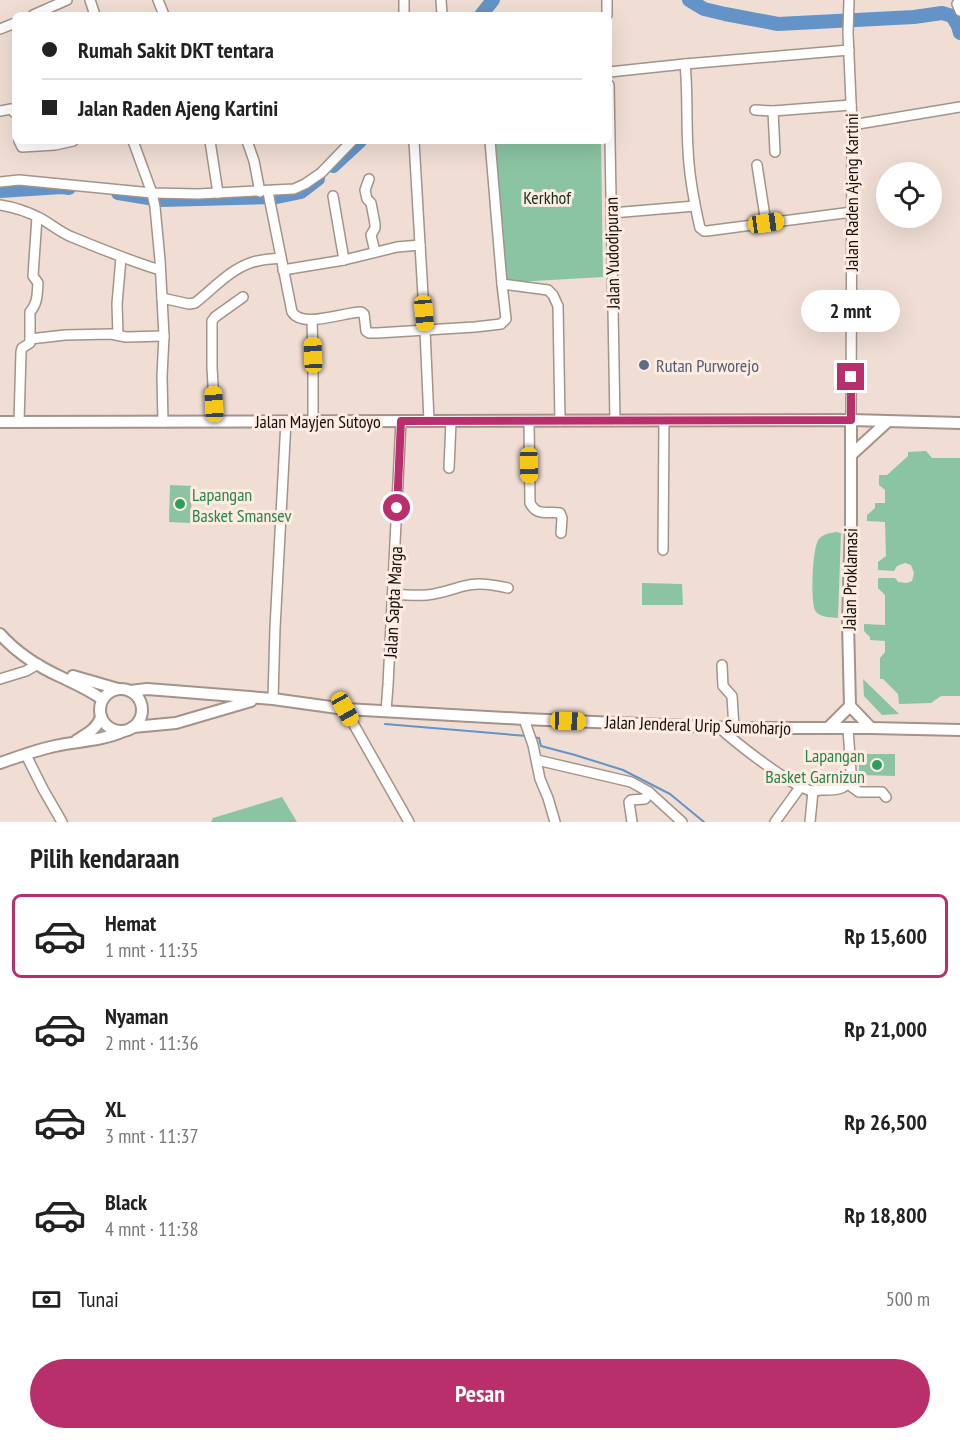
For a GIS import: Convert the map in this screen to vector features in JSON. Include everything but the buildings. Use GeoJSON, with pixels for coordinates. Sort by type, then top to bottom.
{"type":"FeatureCollection","features":[{"type":"Feature","properties":{"kind":"main road","name":"Jalan Mayjen Sutoyo"},"geometry":{"type":"LineString","coordinates":[[0,422],[851,420],[960,423]]}},
{"type":"Feature","properties":{"kind":"main road","name":"Jalan Proklamasi"},"geometry":{"type":"LineString","coordinates":[[849,706],[851,420]]}},
{"type":"Feature","properties":{"kind":"main road"},"geometry":{"type":"LineString","coordinates":[[851,455],[887,422]]}},
{"type":"Feature","properties":{"kind":"main road"},"geometry":{"type":"LineString","coordinates":[[0,634],[27,657],[59,677],[85,687],[102,699]]}},
{"type":"Feature","properties":{"kind":"main road"},"geometry":{"type":"LineString","coordinates":[[49,671],[130,691],[165,690],[257,699]]}},
{"type":"Feature","properties":{"kind":"main road"},"geometry":{"type":"LineString","coordinates":[[118,689],[106,694],[102,699],[100,711],[105,723],[117,730],[176,723],[257,699]]}},
{"type":"Feature","properties":{"kind":"main road"},"geometry":{"type":"LineString","coordinates":[[0,763],[42,749],[71,742],[100,739],[128,729],[138,722],[142,708],[136,695],[130,691]]}},
{"type":"Feature","properties":{"kind":"main road","name":"Jalan Jenderal Urip Sumoharjo"},"geometry":{"type":"LineString","coordinates":[[257,699],[273,699],[345,709],[526,724],[960,730]]}},
{"type":"Feature","properties":{"kind":"main road"},"geometry":{"type":"LineString","coordinates":[[828,728],[849,706],[871,728]]}},
{"type":"Feature","properties":{"kind":"main road"},"geometry":{"type":"LineString","coordinates":[[71,742],[96,727],[101,717]]}},
{"type":"Feature","properties":{"kind":"street"},"geometry":{"type":"LineString","coordinates":[[40,12],[67,0]]}},
{"type":"Feature","properties":{"kind":"street","name":"Jalan Raden Ajeng Kartini"},"geometry":{"type":"LineString","coordinates":[[849,2],[852,124],[851,420]]}},
{"type":"Feature","properties":{"kind":"street"},"geometry":{"type":"LineString","coordinates":[[612,72],[849,50]]}},
{"type":"Feature","properties":{"kind":"street"},"geometry":{"type":"LineString","coordinates":[[685,64],[687,148],[700,228],[704,231],[852,212]]}},
{"type":"Feature","properties":{"kind":"street"},"geometry":{"type":"LineString","coordinates":[[755,110],[773,111],[851,105]]}},
{"type":"Feature","properties":{"kind":"street"},"geometry":{"type":"LineString","coordinates":[[852,124],[960,107]]}},
{"type":"Feature","properties":{"kind":"street"},"geometry":{"type":"LineString","coordinates":[[773,111],[775,152]]}},
{"type":"Feature","properties":{"kind":"street"},"geometry":{"type":"LineString","coordinates":[[20,144],[22,147],[47,144]]}},
{"type":"Feature","properties":{"kind":"street"},"geometry":{"type":"LineString","coordinates":[[134,144],[154,199],[164,336],[162,376],[164,422]]}},
{"type":"Feature","properties":{"kind":"street"},"geometry":{"type":"LineString","coordinates":[[210,144],[218,193]]}},
{"type":"Feature","properties":{"kind":"street"},"geometry":{"type":"LineString","coordinates":[[248,144],[267,195],[293,314],[312,320],[361,312],[364,314],[366,331],[369,333],[475,327],[501,324],[506,319],[490,144]]}},
{"type":"Feature","properties":{"kind":"street"},"geometry":{"type":"LineString","coordinates":[[0,182],[19,180],[154,199],[218,193],[267,195],[305,184],[321,173],[349,144]]}},
{"type":"Feature","properties":{"kind":"street"},"geometry":{"type":"LineString","coordinates":[[414,144],[429,421]]}},
{"type":"Feature","properties":{"kind":"street","name":"Jalan Yudodipuran"},"geometry":{"type":"LineString","coordinates":[[610,144],[615,421]]}},
{"type":"Feature","properties":{"kind":"street"},"geometry":{"type":"LineString","coordinates":[[757,165],[766,223]]}},
{"type":"Feature","properties":{"kind":"street"},"geometry":{"type":"LineString","coordinates":[[369,179],[365,190],[375,224],[371,236],[375,252]]}},
{"type":"Feature","properties":{"kind":"street"},"geometry":{"type":"LineString","coordinates":[[333,196],[344,260]]}},
{"type":"Feature","properties":{"kind":"street"},"geometry":{"type":"LineString","coordinates":[[0,205],[37,217],[70,237],[97,246],[121,258],[160,270]]}},
{"type":"Feature","properties":{"kind":"street"},"geometry":{"type":"LineString","coordinates":[[612,213],[695,206]]}},
{"type":"Feature","properties":{"kind":"street"},"geometry":{"type":"LineString","coordinates":[[19,422],[21,352],[22,348],[29,345],[30,312],[35,306],[38,283],[33,276],[37,217]]}},
{"type":"Feature","properties":{"kind":"street"},"geometry":{"type":"LineString","coordinates":[[283,270],[344,260],[397,247],[420,245]]}},
{"type":"Feature","properties":{"kind":"street"},"geometry":{"type":"LineString","coordinates":[[117,335],[121,258]]}},
{"type":"Feature","properties":{"kind":"street"},"geometry":{"type":"LineString","coordinates":[[162,298],[189,304],[195,303],[239,268],[253,262],[281,258]]}},
{"type":"Feature","properties":{"kind":"street"},"geometry":{"type":"LineString","coordinates":[[502,284],[548,290],[557,301],[560,421]]}},
{"type":"Feature","properties":{"kind":"street"},"geometry":{"type":"LineString","coordinates":[[215,422],[212,321],[243,297]]}},
{"type":"Feature","properties":{"kind":"street"},"geometry":{"type":"LineString","coordinates":[[312,320],[313,421]]}},
{"type":"Feature","properties":{"kind":"street"},"geometry":{"type":"LineString","coordinates":[[30,339],[65,335],[164,336]]}},
{"type":"Feature","properties":{"kind":"street"},"geometry":{"type":"LineString","coordinates":[[273,699],[274,628],[286,421]]}},
{"type":"Feature","properties":{"kind":"street","name":"Jalan Sapta Marga"},"geometry":{"type":"LineString","coordinates":[[386,711],[401,421]]}},
{"type":"Feature","properties":{"kind":"street"},"geometry":{"type":"LineString","coordinates":[[449,468],[451,421]]}},
{"type":"Feature","properties":{"kind":"street"},"geometry":{"type":"LineString","coordinates":[[529,421],[530,503],[542,514],[560,513],[561,533]]}},
{"type":"Feature","properties":{"kind":"street"},"geometry":{"type":"LineString","coordinates":[[663,550],[664,421]]}},
{"type":"Feature","properties":{"kind":"street"},"geometry":{"type":"LineString","coordinates":[[393,594],[424,596],[472,584],[508,588]]}},
{"type":"Feature","properties":{"kind":"street"},"geometry":{"type":"LineString","coordinates":[[0,679],[26,671],[38,664]]}},
{"type":"Feature","properties":{"kind":"street"},"geometry":{"type":"LineString","coordinates":[[722,665],[723,686],[732,696],[734,728]]}},
{"type":"Feature","properties":{"kind":"street"},"geometry":{"type":"LineString","coordinates":[[345,709],[409,822]]}},
{"type":"Feature","properties":{"kind":"street"},"geometry":{"type":"LineString","coordinates":[[526,724],[533,744],[540,779],[555,822]]}},
{"type":"Feature","properties":{"kind":"street"},"geometry":{"type":"LineString","coordinates":[[720,728],[751,753],[801,786],[813,791],[841,789],[851,780]]}},
{"type":"Feature","properties":{"kind":"street"},"geometry":{"type":"LineString","coordinates":[[848,728],[852,787],[859,792],[882,792],[886,797]]}},
{"type":"Feature","properties":{"kind":"street"},"geometry":{"type":"LineString","coordinates":[[26,755],[62,822]]}},
{"type":"Feature","properties":{"kind":"street"},"geometry":{"type":"LineString","coordinates":[[537,760],[631,782],[649,792],[682,822]]}},
{"type":"Feature","properties":{"kind":"street"},"geometry":{"type":"LineString","coordinates":[[775,822],[801,786]]}},
{"type":"Feature","properties":{"kind":"street"},"geometry":{"type":"LineString","coordinates":[[810,822],[813,791]]}},
{"type":"Feature","properties":{"kind":"street"},"geometry":{"type":"LineString","coordinates":[[632,822],[629,802],[645,799],[649,792]]}},
{"type":"Feature","properties":{"kind":"green space","name":"Kerkhof"},"geometry":{"type":"Polygon","coordinates":[[[486,144],[601,144],[603,277],[501,283],[486,144]]]}},
{"type":"Feature","properties":{"kind":"green space"},"geometry":{"type":"Polygon","coordinates":[[[926,451],[932,458],[960,458],[960,696],[941,696],[931,703],[899,704],[898,694],[883,679],[880,679],[880,658],[885,652],[885,641],[870,640],[864,631],[864,624],[885,625],[885,595],[878,588],[878,578],[895,578],[898,582],[907,583],[912,581],[914,573],[911,565],[905,563],[897,566],[894,571],[878,570],[878,562],[886,556],[885,522],[867,521],[867,515],[875,508],[875,503],[885,503],[885,490],[879,485],[879,475],[887,475],[908,456],[908,452],[926,451]]]}},
{"type":"Feature","properties":{"kind":"green space","name":"Lapangan Basket Smansev"},"geometry":{"type":"Polygon","coordinates":[[[170,485],[192,486],[191,523],[169,522],[170,485]]]}},
{"type":"Feature","properties":{"kind":"green space"},"geometry":{"type":"Polygon","coordinates":[[[836,532],[841,533],[838,618],[816,612],[812,587],[813,564],[819,539],[836,532]]]}},
{"type":"Feature","properties":{"kind":"green space"},"geometry":{"type":"Polygon","coordinates":[[[642,583],[682,584],[683,605],[642,605],[642,583]]]}},
{"type":"Feature","properties":{"kind":"green space"},"geometry":{"type":"Polygon","coordinates":[[[863,679],[899,714],[882,715],[864,696],[863,679]]]}},
{"type":"Feature","properties":{"kind":"green space","name":"Lapangan Basket Garnizun"},"geometry":{"type":"Polygon","coordinates":[[[859,754],[895,754],[895,776],[859,775],[859,754]]]}},
{"type":"Feature","properties":{"kind":"green space"},"geometry":{"type":"Polygon","coordinates":[[[282,797],[297,822],[211,822],[213,818],[282,797]]]}},
{"type":"Feature","properties":{"kind":"waterway"},"geometry":{"type":"LineString","coordinates":[[483,12],[493,0]]}},
{"type":"Feature","properties":{"kind":"waterway"},"geometry":{"type":"LineString","coordinates":[[689,0],[704,9],[778,24],[914,17],[942,13],[952,16],[960,33]]}},
{"type":"Feature","properties":{"kind":"waterway"},"geometry":{"type":"LineString","coordinates":[[333,166],[357,144]]}},
{"type":"Feature","properties":{"kind":"waterway"},"geometry":{"type":"LineString","coordinates":[[118,193],[161,200],[277,197],[301,192],[318,179]]}},
{"type":"Feature","properties":{"kind":"waterway"},"geometry":{"type":"LineString","coordinates":[[0,191],[69,188]]}},
{"type":"Feature","properties":{"kind":"waterway"},"geometry":{"type":"LineString","coordinates":[[385,724],[527,736]]}},
{"type":"Feature","properties":{"kind":"waterway"},"geometry":{"type":"LineString","coordinates":[[532,737],[539,738],[541,746],[623,770],[670,794],[704,822]]}},
{"type":"Feature","properties":{"kind":"place","name":"Rutan Purworejo"},"geometry":{"type":"Point","coordinates":[644,365]}},
{"type":"Feature","properties":{"kind":"place","name":"Lapangan Basket Smansev"},"geometry":{"type":"Point","coordinates":[180,504]}},
{"type":"Feature","properties":{"kind":"place","name":"Lapangan Basket Garnizun"},"geometry":{"type":"Point","coordinates":[877,765]}},
{"type":"Feature","properties":{"kind":"route"},"geometry":{"type":"LineString","coordinates":[[397,508],[401,421],[851,420],[851,377]]}}]}
